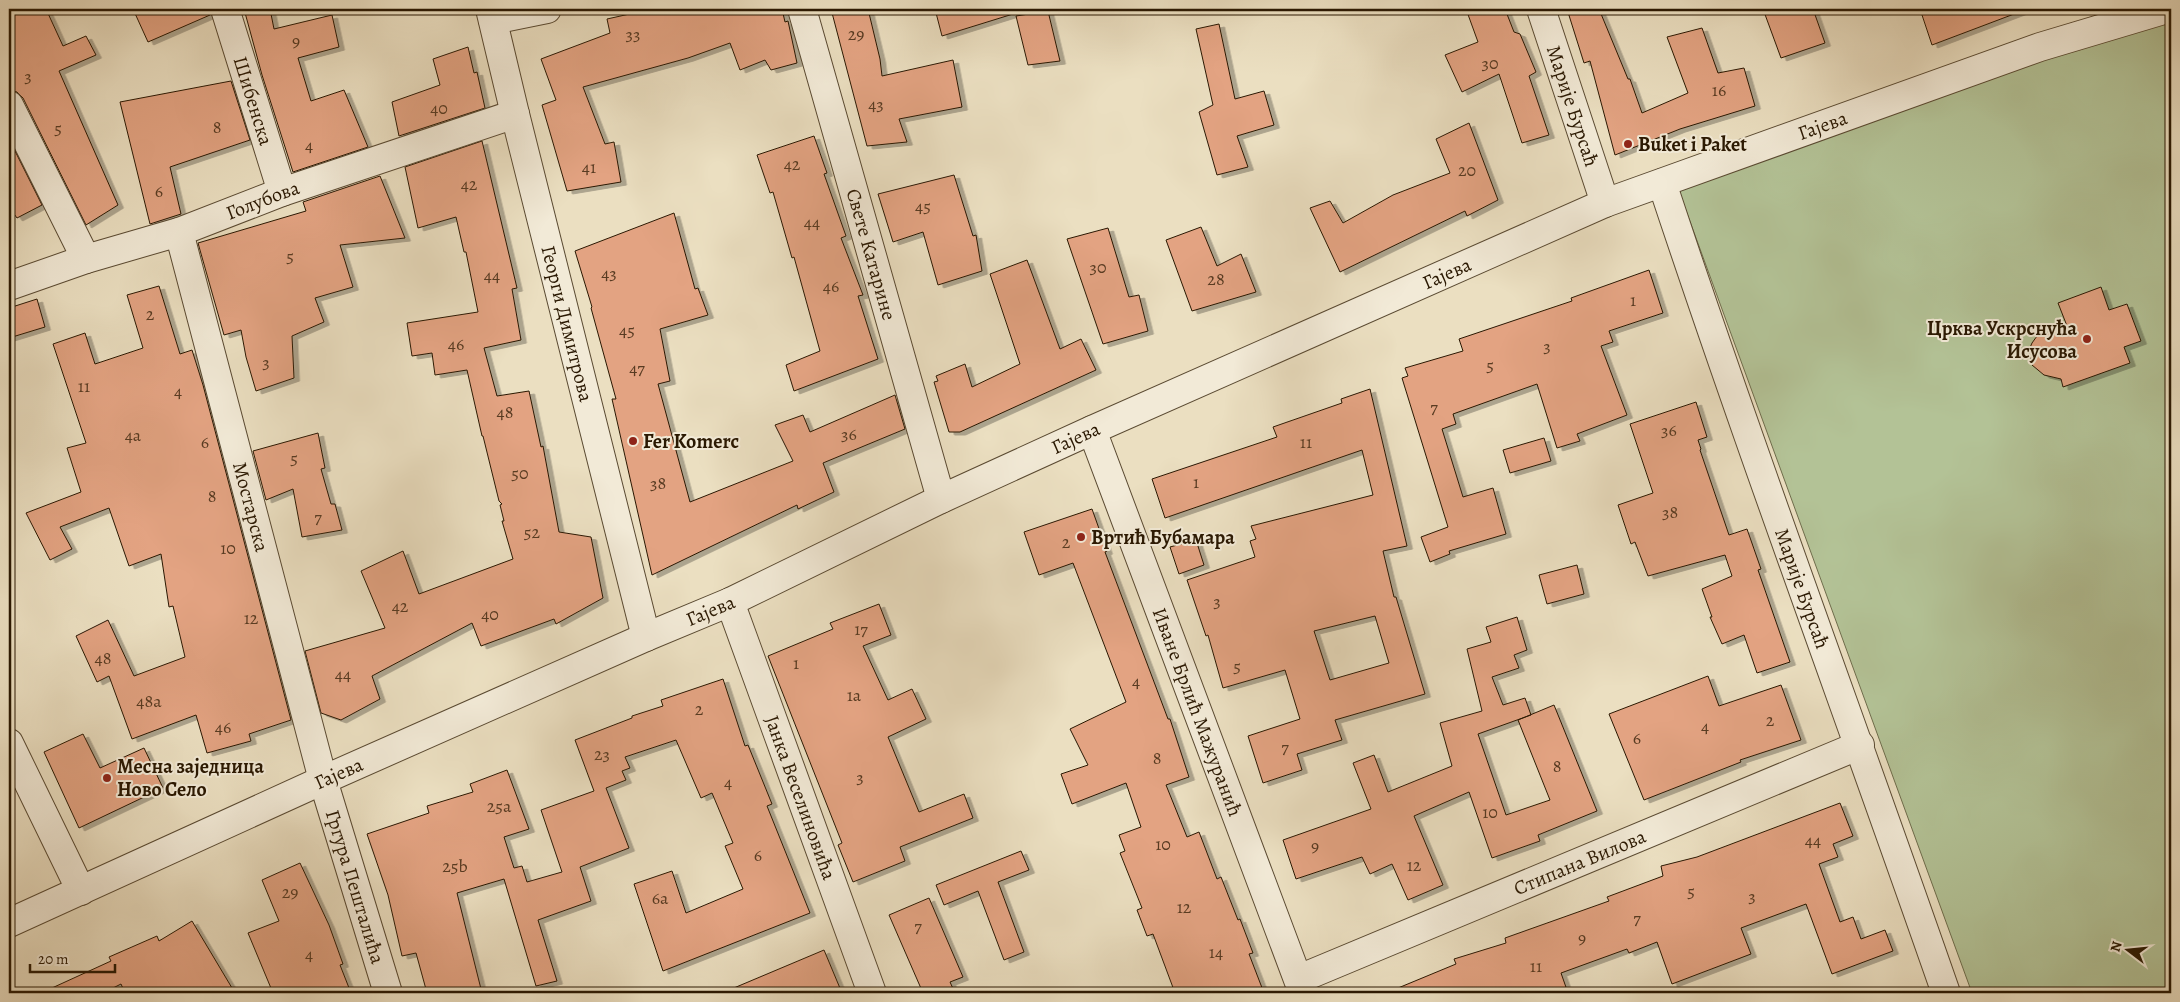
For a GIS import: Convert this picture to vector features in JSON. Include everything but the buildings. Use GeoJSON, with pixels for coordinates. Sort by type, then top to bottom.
{"type":"FeatureCollection","features":[{"type":"Feature","properties":{"kind":"street","name":"Шибенска"},"geometry":{"type":"LineString","coordinates":[[225,9],[282,192]]}},
{"type":"Feature","properties":{"kind":"street"},"geometry":{"type":"LineString","coordinates":[[491,14],[547,9]]}},
{"type":"Feature","properties":{"kind":"street","name":"Свете Катарине"},"geometry":{"type":"LineString","coordinates":[[802,9],[941,499]]}},
{"type":"Feature","properties":{"kind":"street","name":"Марије Бурсаћ"},"geometry":{"type":"LineString","coordinates":[[1541,9],[1605,203]]}},
{"type":"Feature","properties":{"kind":"street","name":"Гајева"},"geometry":{"type":"LineString","coordinates":[[9,923],[323,780],[646,637],[730,602],[941,499],[1092,430],[1605,203],[2040,47],[2167,9]]}},
{"type":"Feature","properties":{"kind":"street","name":"Георги Димитрова"},"geometry":{"type":"LineString","coordinates":[[491,14],[646,637]]}},
{"type":"Feature","properties":{"kind":"street"},"geometry":{"type":"LineString","coordinates":[[9,105],[86,259]]}},
{"type":"Feature","properties":{"kind":"street","name":"Голубова"},"geometry":{"type":"LineString","coordinates":[[9,286],[86,259],[179,232],[282,192],[515,114]]}},
{"type":"Feature","properties":{"kind":"street","name":"Марије Бурсаћ"},"geometry":{"type":"LineString","coordinates":[[1662,182],[1755,456],[1860,745],[1946,993]]}},
{"type":"Feature","properties":{"kind":"street","name":"Мостарска"},"geometry":{"type":"LineString","coordinates":[[179,232],[323,780]]}},
{"type":"Feature","properties":{"kind":"street","name":"Иване Брлић Мажуранић"},"geometry":{"type":"LineString","coordinates":[[1092,430],[1301,986]]}},
{"type":"Feature","properties":{"kind":"street","name":"Јанка Веселиновића"},"geometry":{"type":"LineString","coordinates":[[730,602],[872,993]]}},
{"type":"Feature","properties":{"kind":"street"},"geometry":{"type":"LineString","coordinates":[[9,743],[81,891]]}},
{"type":"Feature","properties":{"kind":"street","name":"Стипана Вилова"},"geometry":{"type":"LineString","coordinates":[[1301,986],[1860,745]]}},
{"type":"Feature","properties":{"kind":"street","name":"Гргура Пешталића"},"geometry":{"type":"LineString","coordinates":[[323,780],[388,993]]}},
{"type":"Feature","properties":{"kind":"green space"},"geometry":{"type":"Polygon","coordinates":[[[2171,15],[2171,993],[1972,993],[1677,186],[2171,15]]]}},
{"type":"Feature","properties":{"kind":"place","name":"Buket i Paket"},"geometry":{"type":"Point","coordinates":[1628,144]}},
{"type":"Feature","properties":{"kind":"place","name":"Црква Ускрснућа Исусова"},"geometry":{"type":"Point","coordinates":[2087,339]}},
{"type":"Feature","properties":{"kind":"place","name":"Fer Komerc"},"geometry":{"type":"Point","coordinates":[633,441]}},
{"type":"Feature","properties":{"kind":"place","name":"Вртић Бубамара"},"geometry":{"type":"Point","coordinates":[1081,537]}},
{"type":"Feature","properties":{"kind":"place","name":"Месна заједница Ново Село"},"geometry":{"type":"Point","coordinates":[107,778]}}]}
